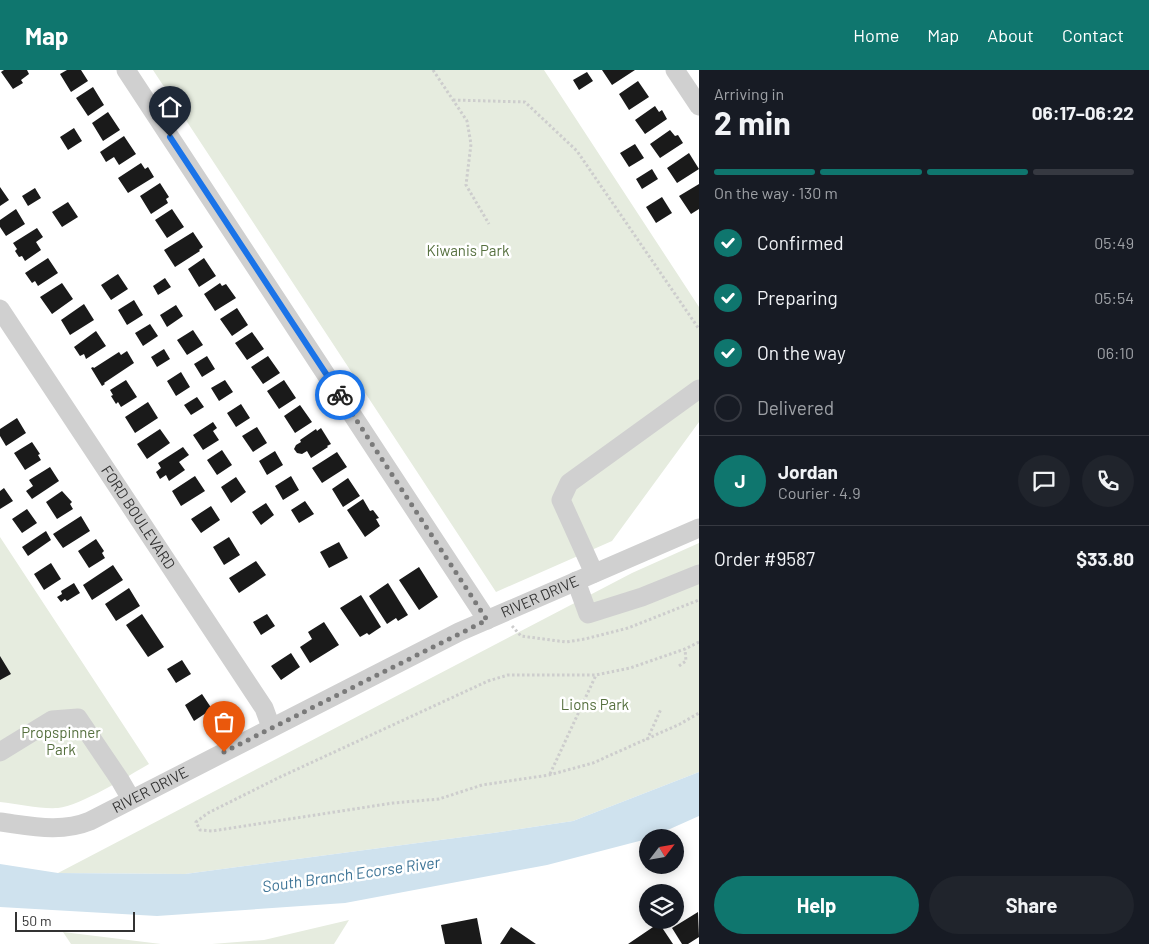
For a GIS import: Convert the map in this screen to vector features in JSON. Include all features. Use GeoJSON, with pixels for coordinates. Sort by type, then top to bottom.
{"type":"FeatureCollection","features":[{"type":"Feature","properties":{"kind":"street"},"geometry":{"type":"LineString","coordinates":[[126,70],[487,620]]}},
{"type":"Feature","properties":{"kind":"street"},"geometry":{"type":"LineString","coordinates":[[676,70],[699,106]]}},
{"type":"Feature","properties":{"kind":"street","name":"FORD BOULEVARD"},"geometry":{"type":"LineString","coordinates":[[0,309],[264,708],[272,727]]}},
{"type":"Feature","properties":{"kind":"street"},"geometry":{"type":"LineString","coordinates":[[594,574],[561,500],[569,483],[699,389]]}},
{"type":"Feature","properties":{"kind":"street","name":"RIVER DRIVE"},"geometry":{"type":"LineString","coordinates":[[0,822],[41,828],[78,826],[487,620],[699,528]]}},
{"type":"Feature","properties":{"kind":"street"},"geometry":{"type":"LineString","coordinates":[[576,581],[588,614],[642,597],[699,574]]}},
{"type":"Feature","properties":{"kind":"street"},"geometry":{"type":"LineString","coordinates":[[0,752],[52,720],[78,718],[131,799]]}},
{"type":"Feature","properties":{"kind":"path"},"geometry":{"type":"LineString","coordinates":[[433,70],[467,121],[471,144],[466,185],[489,224]]}},
{"type":"Feature","properties":{"kind":"path"},"geometry":{"type":"LineString","coordinates":[[454,100],[525,102],[577,151],[699,329]]}},
{"type":"Feature","properties":{"kind":"path"},"geometry":{"type":"LineString","coordinates":[[697,601],[699,606]]}},
{"type":"Feature","properties":{"kind":"path"},"geometry":{"type":"LineString","coordinates":[[699,642],[685,649],[630,668],[596,675],[508,675],[488,681],[278,778],[208,813],[196,822],[200,830],[212,831],[393,803],[439,799],[482,785],[550,775],[593,764],[647,740],[699,713]]}},
{"type":"Feature","properties":{"kind":"path"},"geometry":{"type":"LineString","coordinates":[[679,666],[686,661],[685,649]]}},
{"type":"Feature","properties":{"kind":"path"},"geometry":{"type":"LineString","coordinates":[[550,775],[596,675]]}},
{"type":"Feature","properties":{"kind":"path"},"geometry":{"type":"LineString","coordinates":[[647,740],[661,709]]}},
{"type":"Feature","properties":{"kind":"green space","name":"Kiwanis Park"},"geometry":{"type":"Polygon","coordinates":[[[153,70],[544,70],[699,307],[699,422],[612,541],[496,592],[153,70]]]}},
{"type":"Feature","properties":{"kind":"green space","name":"Propspinner Park"},"geometry":{"type":"Polygon","coordinates":[[[0,537],[149,764],[104,790],[67,806],[44,808],[0,802],[0,537]]]}},
{"type":"Feature","properties":{"kind":"green space","name":"Lions Park"},"geometry":{"type":"Polygon","coordinates":[[[699,543],[699,772],[573,821],[185,874],[58,873],[632,573],[699,543]]]}},
{"type":"Feature","properties":{"kind":"green space"},"geometry":{"type":"Polygon","coordinates":[[[349,920],[334,944],[212,944],[264,940],[349,920]]]}},
{"type":"Feature","properties":{"kind":"green space"},"geometry":{"type":"Polygon","coordinates":[[[63,932],[161,944],[71,944],[63,932]]]}},
{"type":"Feature","properties":{"kind":"water","name":"South Branch Ecorse River"},"geometry":{"type":"Polygon","coordinates":[[[699,772],[699,816],[670,829],[639,829],[639,841],[547,865],[345,903],[157,916],[0,907],[0,864],[58,873],[185,874],[573,821],[699,772]]]}},
{"type":"Feature","properties":{"kind":"building"},"geometry":{"type":"Polygon","coordinates":[[[4,70],[27,70],[29,74],[21,80],[23,83],[13,89],[1,72],[4,70]]]}},
{"type":"Feature","properties":{"kind":"building"},"geometry":{"type":"Polygon","coordinates":[[[67,70],[81,70],[88,81],[71,92],[60,74],[67,70]]]}},
{"type":"Feature","properties":{"kind":"building"},"geometry":{"type":"Polygon","coordinates":[[[602,70],[635,70],[612,85],[602,70]]]}},
{"type":"Feature","properties":{"kind":"building"},"geometry":{"type":"Polygon","coordinates":[[[587,72],[593,81],[579,90],[573,80],[587,72]]]}},
{"type":"Feature","properties":{"kind":"building"},"geometry":{"type":"Polygon","coordinates":[[[638,81],[649,97],[629,110],[619,94],[638,81]]]}},
{"type":"Feature","properties":{"kind":"building"},"geometry":{"type":"Polygon","coordinates":[[[93,87],[104,105],[88,116],[76,98],[93,87]]]}},
{"type":"Feature","properties":{"kind":"building"},"geometry":{"type":"Polygon","coordinates":[[[655,106],[659,112],[662,110],[667,119],[645,134],[635,120],[655,106]]]}},
{"type":"Feature","properties":{"kind":"building"},"geometry":{"type":"Polygon","coordinates":[[[108,112],[120,130],[103,141],[92,123],[108,112]]]}},
{"type":"Feature","properties":{"kind":"building"},"geometry":{"type":"Polygon","coordinates":[[[74,128],[82,141],[68,150],[60,137],[74,128]]]}},
{"type":"Feature","properties":{"kind":"building"},"geometry":{"type":"Polygon","coordinates":[[[670,130],[675,136],[678,135],[683,143],[660,158],[650,144],[670,130]]]}},
{"type":"Feature","properties":{"kind":"building"},"geometry":{"type":"Polygon","coordinates":[[[124,136],[136,154],[119,165],[114,157],[106,162],[100,152],[124,136]]]}},
{"type":"Feature","properties":{"kind":"building"},"geometry":{"type":"Polygon","coordinates":[[[635,144],[644,158],[629,167],[620,153],[635,144]]]}},
{"type":"Feature","properties":{"kind":"building"},"geometry":{"type":"Polygon","coordinates":[[[689,153],[699,169],[677,183],[667,168],[689,153]]]}},
{"type":"Feature","properties":{"kind":"building"},"geometry":{"type":"Polygon","coordinates":[[[141,163],[145,169],[148,167],[154,177],[128,193],[118,178],[141,163]]]}},
{"type":"Feature","properties":{"kind":"building"},"geometry":{"type":"Polygon","coordinates":[[[652,169],[658,179],[642,189],[636,179],[652,169]]]}},
{"type":"Feature","properties":{"kind":"building"},"geometry":{"type":"Polygon","coordinates":[[[160,183],[169,197],[166,199],[168,203],[151,214],[140,196],[160,183]]]}},
{"type":"Feature","properties":{"kind":"building"},"geometry":{"type":"Polygon","coordinates":[[[699,184],[699,209],[691,214],[679,196],[699,184]]]}},
{"type":"Feature","properties":{"kind":"building"},"geometry":{"type":"Polygon","coordinates":[[[0,187],[9,200],[0,206],[0,187]]]}},
{"type":"Feature","properties":{"kind":"building"},"geometry":{"type":"Polygon","coordinates":[[[35,188],[41,198],[28,206],[22,196],[35,188]]]}},
{"type":"Feature","properties":{"kind":"building"},"geometry":{"type":"Polygon","coordinates":[[[662,197],[672,213],[656,223],[646,207],[662,197]]]}},
{"type":"Feature","properties":{"kind":"building"},"geometry":{"type":"Polygon","coordinates":[[[68,202],[78,217],[62,227],[52,212],[68,202]]]}},
{"type":"Feature","properties":{"kind":"building"},"geometry":{"type":"Polygon","coordinates":[[[16,209],[25,224],[6,236],[0,227],[0,220],[16,209]]]}},
{"type":"Feature","properties":{"kind":"building"},"geometry":{"type":"Polygon","coordinates":[[[172,209],[184,227],[167,238],[155,220],[172,209]]]}},
{"type":"Feature","properties":{"kind":"building"},"geometry":{"type":"Polygon","coordinates":[[[37,228],[43,237],[36,242],[41,250],[25,261],[15,251],[17,249],[13,243],[37,228]]]}},
{"type":"Feature","properties":{"kind":"building"},"geometry":{"type":"Polygon","coordinates":[[[193,232],[203,247],[200,251],[175,267],[164,250],[193,232]]]}},
{"type":"Feature","properties":{"kind":"building"},"geometry":{"type":"Polygon","coordinates":[[[48,258],[58,273],[38,286],[35,281],[32,283],[25,273],[48,258]]]}},
{"type":"Feature","properties":{"kind":"building"},"geometry":{"type":"Polygon","coordinates":[[[204,258],[216,276],[199,287],[188,269],[204,258]]]}},
{"type":"Feature","properties":{"kind":"building"},"geometry":{"type":"Polygon","coordinates":[[[118,274],[128,289],[111,300],[101,285],[118,274]]]}},
{"type":"Feature","properties":{"kind":"building"},"geometry":{"type":"Polygon","coordinates":[[[165,278],[171,287],[158,295],[153,286],[165,278]]]}},
{"type":"Feature","properties":{"kind":"building"},"geometry":{"type":"Polygon","coordinates":[[[62,283],[73,299],[52,314],[40,297],[62,283]]]}},
{"type":"Feature","properties":{"kind":"building"},"geometry":{"type":"Polygon","coordinates":[[[220,283],[222,286],[226,284],[236,298],[215,311],[204,294],[220,283]]]}},
{"type":"Feature","properties":{"kind":"building"},"geometry":{"type":"Polygon","coordinates":[[[134,300],[143,315],[127,325],[118,310],[134,300]]]}},
{"type":"Feature","properties":{"kind":"building"},"geometry":{"type":"Polygon","coordinates":[[[84,304],[94,320],[70,335],[61,320],[84,304]]]}},
{"type":"Feature","properties":{"kind":"building"},"geometry":{"type":"Polygon","coordinates":[[[176,305],[183,316],[167,327],[160,315],[176,305]]]}},
{"type":"Feature","properties":{"kind":"building"},"geometry":{"type":"Polygon","coordinates":[[[237,308],[248,325],[232,336],[220,319],[237,308]]]}},
{"type":"Feature","properties":{"kind":"building"},"geometry":{"type":"Polygon","coordinates":[[[150,324],[158,336],[143,346],[135,333],[150,324]]]}},
{"type":"Feature","properties":{"kind":"building"},"geometry":{"type":"Polygon","coordinates":[[[193,330],[203,345],[187,355],[177,340],[193,330]]]}},
{"type":"Feature","properties":{"kind":"building"},"geometry":{"type":"Polygon","coordinates":[[[96,331],[106,346],[86,359],[84,354],[80,356],[74,347],[96,331]]]}},
{"type":"Feature","properties":{"kind":"building"},"geometry":{"type":"Polygon","coordinates":[[[252,332],[264,349],[247,360],[235,343],[252,332]]]}},
{"type":"Feature","properties":{"kind":"building"},"geometry":{"type":"Polygon","coordinates":[[[164,349],[170,359],[157,367],[151,357],[164,349]]]}},
{"type":"Feature","properties":{"kind":"building"},"geometry":{"type":"Polygon","coordinates":[[[127,351],[134,363],[102,386],[91,368],[119,352],[121,355],[127,351]]]}},
{"type":"Feature","properties":{"kind":"building"},"geometry":{"type":"Polygon","coordinates":[[[207,356],[215,369],[202,377],[194,364],[207,356]]]}},
{"type":"Feature","properties":{"kind":"building"},"geometry":{"type":"Polygon","coordinates":[[[268,356],[280,373],[263,384],[251,367],[268,356]]]}},
{"type":"Feature","properties":{"kind":"building"},"geometry":{"type":"Polygon","coordinates":[[[181,372],[190,387],[176,396],[167,381],[181,372]]]}},
{"type":"Feature","properties":{"kind":"building"},"geometry":{"type":"Polygon","coordinates":[[[126,380],[137,397],[121,407],[118,402],[116,404],[110,390],[126,380]]]}},
{"type":"Feature","properties":{"kind":"building"},"geometry":{"type":"Polygon","coordinates":[[[225,380],[233,392],[219,401],[211,388],[225,380]]]}},
{"type":"Feature","properties":{"kind":"building"},"geometry":{"type":"Polygon","coordinates":[[[284,380],[296,398],[279,409],[267,391],[284,380]]]}},
{"type":"Feature","properties":{"kind":"building"},"geometry":{"type":"Polygon","coordinates":[[[197,397],[204,407],[191,415],[184,405],[197,397]]]}},
{"type":"Feature","properties":{"kind":"building"},"geometry":{"type":"Polygon","coordinates":[[[148,402],[158,418],[135,433],[125,417],[148,402]]]}},
{"type":"Feature","properties":{"kind":"building"},"geometry":{"type":"Polygon","coordinates":[[[241,404],[250,418],[236,427],[227,413],[241,404]]]}},
{"type":"Feature","properties":{"kind":"building"},"geometry":{"type":"Polygon","coordinates":[[[300,405],[312,422],[295,433],[284,416],[300,405]]]}},
{"type":"Feature","properties":{"kind":"building"},"geometry":{"type":"Polygon","coordinates":[[[17,418],[26,433],[6,446],[0,436],[0,429],[17,418]]]}},
{"type":"Feature","properties":{"kind":"building"},"geometry":{"type":"Polygon","coordinates":[[[213,422],[217,428],[213,431],[219,440],[203,450],[193,435],[213,422]]]}},
{"type":"Feature","properties":{"kind":"building"},"geometry":{"type":"Polygon","coordinates":[[[257,427],[267,443],[253,452],[242,436],[257,427]]]}},
{"type":"Feature","properties":{"kind":"building"},"geometry":{"type":"Polygon","coordinates":[[[321,428],[331,444],[311,458],[307,451],[302,454],[297,453],[294,449],[301,442],[300,440],[316,429],[317,431],[321,428]]]}},
{"type":"Feature","properties":{"kind":"building"},"geometry":{"type":"Polygon","coordinates":[[[160,429],[170,443],[147,459],[137,444],[160,429]]]}},
{"type":"Feature","properties":{"kind":"building"},"geometry":{"type":"Polygon","coordinates":[[[32,442],[40,454],[38,455],[41,460],[25,470],[14,453],[32,442]]]}},
{"type":"Feature","properties":{"kind":"building"},"geometry":{"type":"Polygon","coordinates":[[[183,447],[189,455],[179,462],[185,470],[169,481],[166,475],[160,479],[156,472],[161,468],[158,463],[183,447]]]}},
{"type":"Feature","properties":{"kind":"building"},"geometry":{"type":"Polygon","coordinates":[[[222,450],[232,465],[217,475],[207,460],[222,450]]]}},
{"type":"Feature","properties":{"kind":"building"},"geometry":{"type":"Polygon","coordinates":[[[275,451],[283,465],[267,475],[259,461],[275,451]]]}},
{"type":"Feature","properties":{"kind":"building"},"geometry":{"type":"Polygon","coordinates":[[[337,452],[347,467],[322,483],[312,468],[337,452]]]}},
{"type":"Feature","properties":{"kind":"building"},"geometry":{"type":"Polygon","coordinates":[[[50,467],[59,481],[32,499],[26,491],[33,486],[29,480],[50,467]]]}},
{"type":"Feature","properties":{"kind":"building"},"geometry":{"type":"Polygon","coordinates":[[[195,476],[205,491],[181,506],[172,491],[195,476]]]}},
{"type":"Feature","properties":{"kind":"building"},"geometry":{"type":"Polygon","coordinates":[[[291,476],[299,490],[283,500],[275,486],[291,476]]]}},
{"type":"Feature","properties":{"kind":"building"},"geometry":{"type":"Polygon","coordinates":[[[236,477],[246,492],[231,503],[221,487],[236,477]]]}},
{"type":"Feature","properties":{"kind":"building"},"geometry":{"type":"Polygon","coordinates":[[[348,478],[360,496],[343,507],[332,489],[348,478]]]}},
{"type":"Feature","properties":{"kind":"building"},"geometry":{"type":"Polygon","coordinates":[[[4,488],[13,501],[0,509],[0,491],[4,488]]]}},
{"type":"Feature","properties":{"kind":"building"},"geometry":{"type":"Polygon","coordinates":[[[62,491],[72,502],[70,504],[73,509],[57,519],[46,502],[62,491]]]}},
{"type":"Feature","properties":{"kind":"building"},"geometry":{"type":"Polygon","coordinates":[[[363,499],[370,511],[373,510],[379,518],[376,519],[380,526],[365,537],[347,510],[363,499]]]}},
{"type":"Feature","properties":{"kind":"building"},"geometry":{"type":"Polygon","coordinates":[[[305,501],[314,514],[299,523],[291,510],[305,501]]]}},
{"type":"Feature","properties":{"kind":"building"},"geometry":{"type":"Polygon","coordinates":[[[266,503],[274,515],[261,525],[252,512],[266,503]]]}},
{"type":"Feature","properties":{"kind":"building"},"geometry":{"type":"Polygon","coordinates":[[[211,506],[220,520],[201,533],[191,519],[211,506]]]}},
{"type":"Feature","properties":{"kind":"building"},"geometry":{"type":"Polygon","coordinates":[[[27,509],[37,523],[22,533],[12,519],[27,509]]]}},
{"type":"Feature","properties":{"kind":"building"},"geometry":{"type":"Polygon","coordinates":[[[81,516],[90,531],[63,548],[53,534],[81,516]]]}},
{"type":"Feature","properties":{"kind":"building"},"geometry":{"type":"Polygon","coordinates":[[[46,531],[51,540],[28,556],[22,547],[46,531]]]}},
{"type":"Feature","properties":{"kind":"building"},"geometry":{"type":"Polygon","coordinates":[[[229,537],[240,555],[224,565],[213,547],[229,537]]]}},
{"type":"Feature","properties":{"kind":"building"},"geometry":{"type":"Polygon","coordinates":[[[96,539],[104,551],[102,553],[105,558],[89,568],[78,551],[96,539]]]}},
{"type":"Feature","properties":{"kind":"building"},"geometry":{"type":"Polygon","coordinates":[[[339,542],[348,558],[329,568],[320,552],[339,542]]]}},
{"type":"Feature","properties":{"kind":"building"},"geometry":{"type":"Polygon","coordinates":[[[256,561],[266,575],[239,593],[229,578],[256,561]]]}},
{"type":"Feature","properties":{"kind":"building"},"geometry":{"type":"Polygon","coordinates":[[[51,563],[61,579],[44,590],[34,574],[51,563]]]}},
{"type":"Feature","properties":{"kind":"building"},"geometry":{"type":"Polygon","coordinates":[[[113,565],[123,580],[92,600],[83,585],[113,565]]]}},
{"type":"Feature","properties":{"kind":"building"},"geometry":{"type":"Polygon","coordinates":[[[419,567],[438,597],[419,610],[399,580],[419,567]]]}},
{"type":"Feature","properties":{"kind":"building"},"geometry":{"type":"Polygon","coordinates":[[[74,583],[80,593],[67,601],[65,599],[61,602],[57,597],[62,594],[61,591],[74,583]]]}},
{"type":"Feature","properties":{"kind":"building"},"geometry":{"type":"Polygon","coordinates":[[[388,583],[408,615],[398,621],[396,618],[387,624],[369,596],[388,583]]]}},
{"type":"Feature","properties":{"kind":"building"},"geometry":{"type":"Polygon","coordinates":[[[129,588],[140,606],[116,621],[105,604],[129,588]]]}},
{"type":"Feature","properties":{"kind":"building"},"geometry":{"type":"Polygon","coordinates":[[[361,595],[381,627],[369,635],[367,633],[360,637],[340,608],[361,595]]]}},
{"type":"Feature","properties":{"kind":"building"},"geometry":{"type":"Polygon","coordinates":[[[142,614],[164,647],[148,657],[126,625],[142,614]]]}},
{"type":"Feature","properties":{"kind":"building"},"geometry":{"type":"Polygon","coordinates":[[[267,614],[275,626],[261,635],[253,622],[267,614]]]}},
{"type":"Feature","properties":{"kind":"building"},"geometry":{"type":"Polygon","coordinates":[[[324,622],[339,645],[310,663],[300,647],[312,639],[308,632],[324,622]]]}},
{"type":"Feature","properties":{"kind":"building"},"geometry":{"type":"Polygon","coordinates":[[[291,653],[300,667],[281,680],[271,666],[291,653]]]}},
{"type":"Feature","properties":{"kind":"building"},"geometry":{"type":"Polygon","coordinates":[[[0,656],[11,674],[0,680],[0,656]]]}},
{"type":"Feature","properties":{"kind":"building"},"geometry":{"type":"Polygon","coordinates":[[[182,660],[191,674],[176,683],[167,669],[182,660]]]}},
{"type":"Feature","properties":{"kind":"building"},"geometry":{"type":"Polygon","coordinates":[[[202,694],[212,709],[194,721],[185,705],[202,694]]]}},
{"type":"Feature","properties":{"kind":"building"},"geometry":{"type":"Polygon","coordinates":[[[698,912],[699,937],[688,944],[682,944],[673,929],[684,929],[684,921],[698,912]]]}},
{"type":"Feature","properties":{"kind":"building"},"geometry":{"type":"Polygon","coordinates":[[[477,918],[482,944],[445,944],[441,925],[477,918]]]}},
{"type":"Feature","properties":{"kind":"building"},"geometry":{"type":"Polygon","coordinates":[[[511,927],[536,944],[500,944],[511,927]]]}},
{"type":"Feature","properties":{"kind":"building"},"geometry":{"type":"Polygon","coordinates":[[[650,929],[663,929],[673,944],[628,944],[650,929]]]}},
{"type":"Feature","properties":{"kind":"way so far"},"geometry":{"type":"LineString","coordinates":[[224,752],[459,632],[487,620],[340,395]]}},
{"type":"Feature","properties":{"kind":"route"},"geometry":{"type":"LineString","coordinates":[[170,137],[340,395]]}}]}
